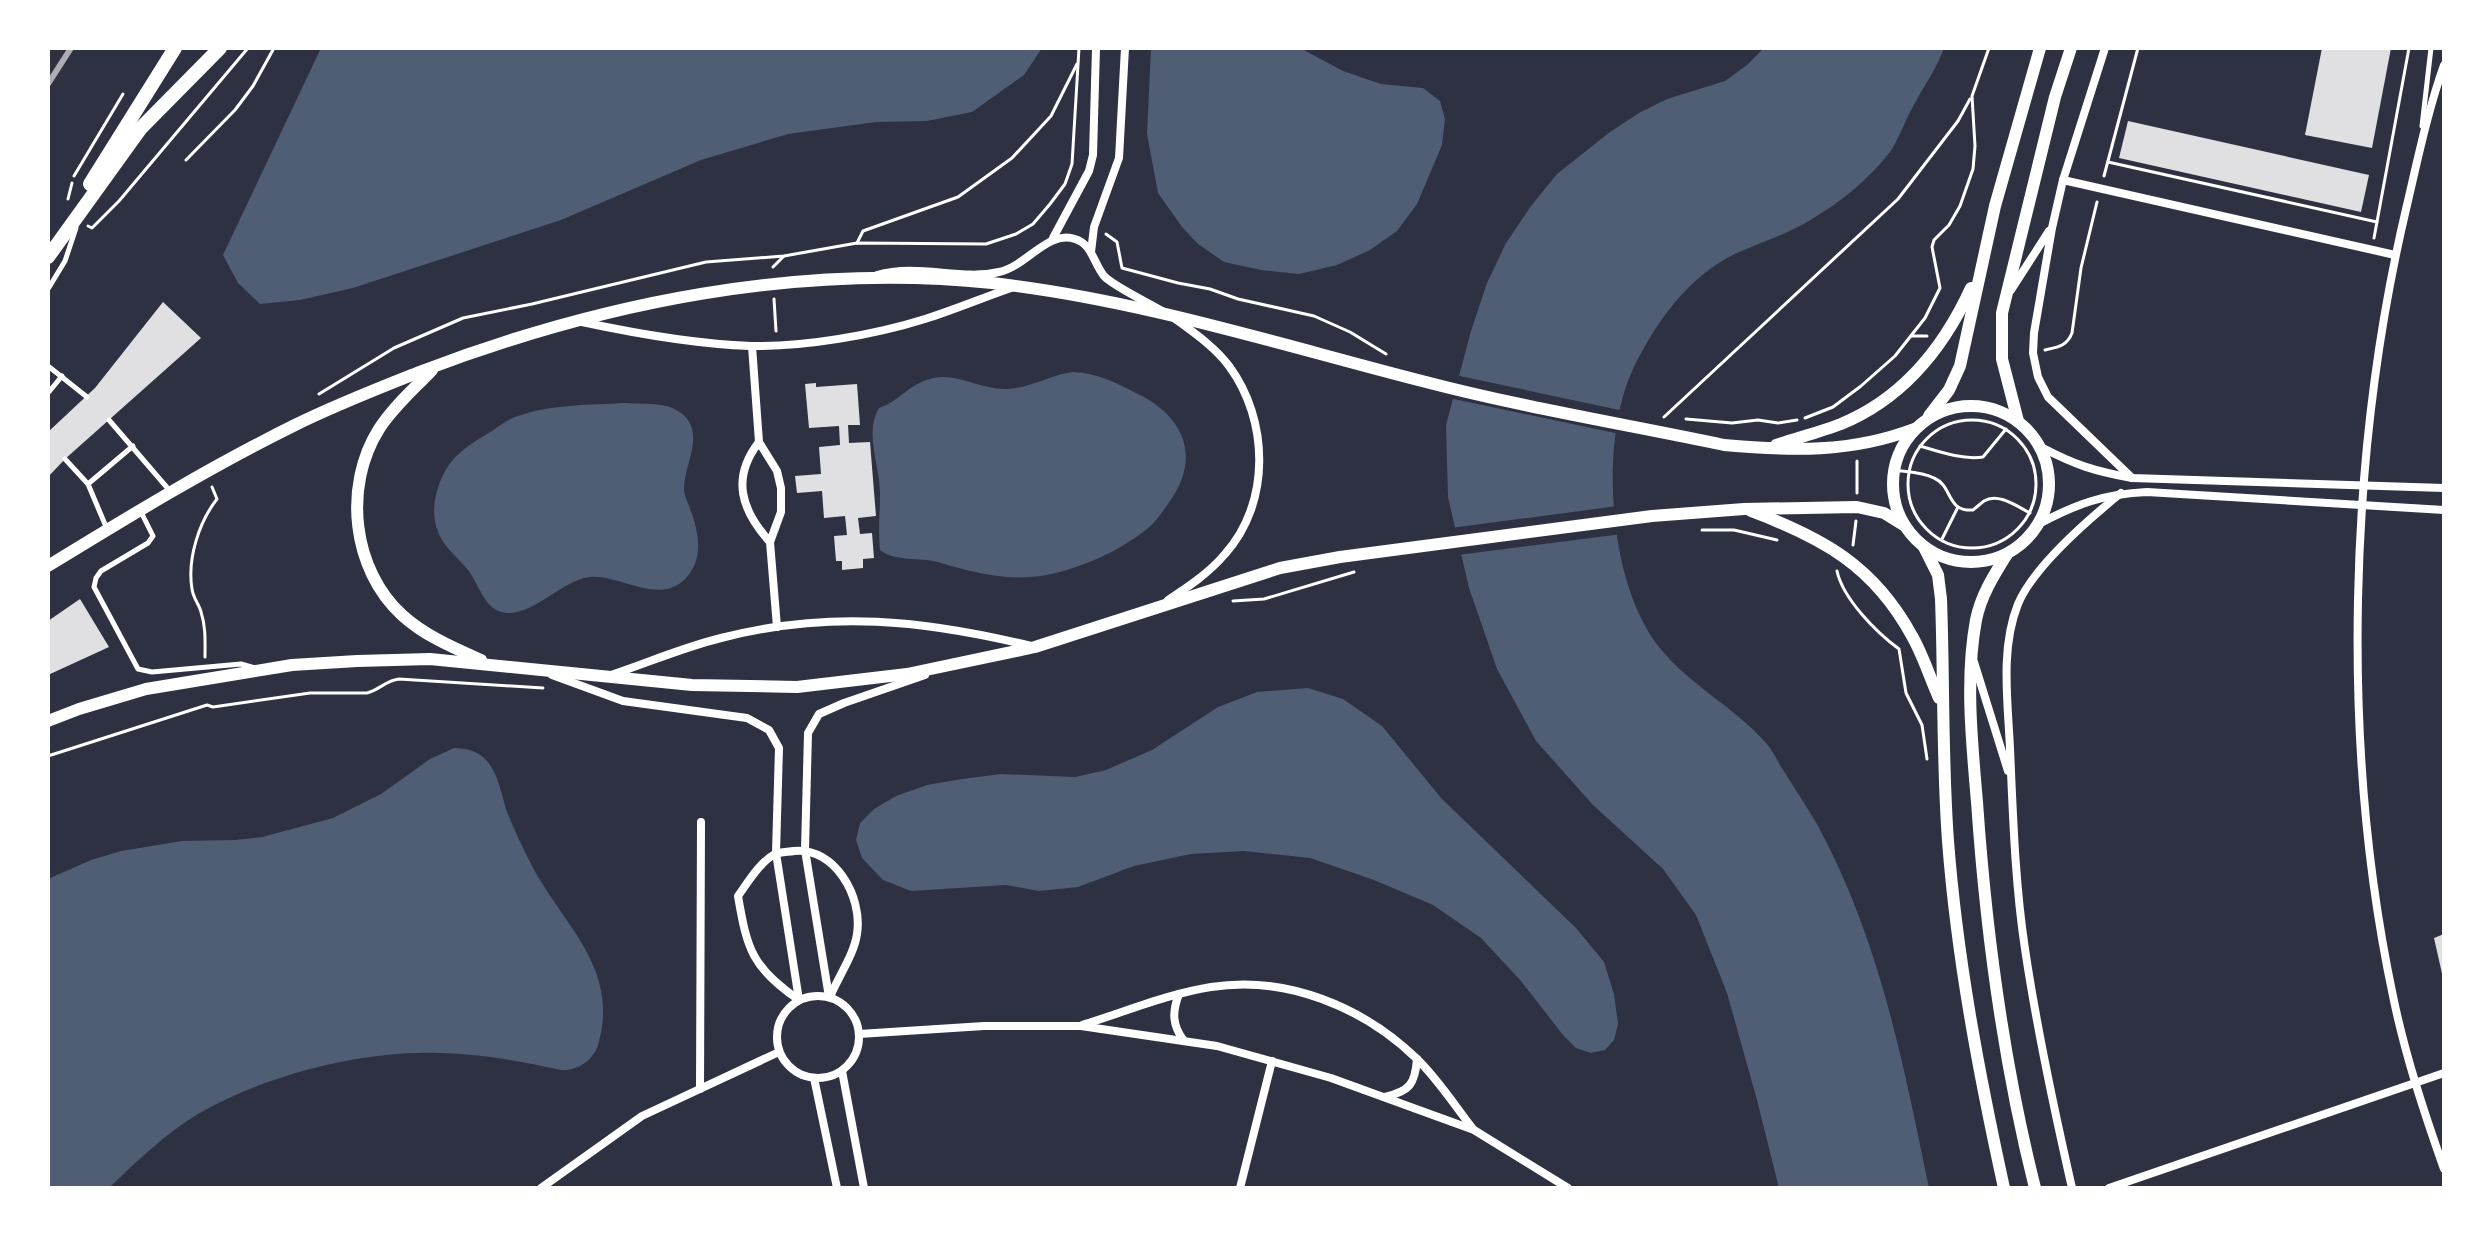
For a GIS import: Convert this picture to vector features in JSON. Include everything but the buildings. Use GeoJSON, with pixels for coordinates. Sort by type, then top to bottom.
{"type":"FeatureCollection","features":[{"type":"Feature","properties":{"kind":"main road"},"geometry":{"type":"LineString","coordinates":[[48,256],[175,48]]}},
{"type":"Feature","properties":{"kind":"main road"},"geometry":{"type":"LineString","coordinates":[[48,256],[141,128],[220,48]]}},
{"type":"Feature","properties":{"kind":"street"},"geometry":{"type":"LineString","coordinates":[[860,279],[888,271],[1002,272],[1028,258],[1053,238],[1089,171],[1093,155],[1096,48]]}},
{"type":"Feature","properties":{"kind":"street"},"geometry":{"type":"LineString","coordinates":[[1091,252],[1094,227],[1119,158],[1125,48]]}},
{"type":"Feature","properties":{"kind":"street"},"geometry":{"type":"LineString","coordinates":[[2004,1188],[1989,1122],[1955,917],[1943,762],[1938,575],[1924,547],[1905,526],[1893,493],[1894,470],[1904,443],[1949,390],[1960,366],[1995,206],[2040,48]]}},
{"type":"Feature","properties":{"kind":"street"},"geometry":{"type":"LineString","coordinates":[[2018,421],[2002,359],[2004,301],[2055,97],[2071,48]]}},
{"type":"Feature","properties":{"kind":"street"},"geometry":{"type":"LineString","coordinates":[[2105,48],[2063,180],[2052,228],[2033,353],[2038,377],[2048,397],[2132,478]]}},
{"type":"Feature","properties":{"kind":"street"},"geometry":{"type":"LineString","coordinates":[[2444,65],[2395,255],[2375,368],[2364,485],[2358,601],[2359,703],[2365,803],[2376,896],[2393,995],[2415,1084],[2444,1169]]}},
{"type":"Feature","properties":{"kind":"street"},"geometry":{"type":"LineString","coordinates":[[2063,180],[2395,255]]}},
{"type":"Feature","properties":{"kind":"street"},"geometry":{"type":"LineString","coordinates":[[2004,301],[2052,228]]}},
{"type":"Feature","properties":{"kind":"street"},"geometry":{"type":"LineString","coordinates":[[1053,238],[1077,239],[1091,252],[1105,277],[1174,317],[1206,343],[1228,365],[1248,397],[1258,432],[1260,469],[1246,523],[1227,553],[1198,580],[1161,605]]}},
{"type":"Feature","properties":{"kind":"street"},"geometry":{"type":"LineString","coordinates":[[1764,449],[1851,419],[1897,389],[1922,367],[1942,343],[1959,316],[1981,267]]}},
{"type":"Feature","properties":{"kind":"street"},"geometry":{"type":"LineString","coordinates":[[48,566],[171,492],[293,426],[372,390],[488,346],[575,321],[658,301],[773,285],[860,279],[936,280],[1015,287],[1112,302],[1430,383],[1724,445],[1764,449],[1857,446],[1914,429]]}},
{"type":"Feature","properties":{"kind":"street"},"geometry":{"type":"LineString","coordinates":[[575,321],[682,340],[777,345],[859,335],[925,319],[1015,287]]}},
{"type":"Feature","properties":{"kind":"street"},"geometry":{"type":"LineString","coordinates":[[752,346],[759,442],[777,471],[781,488],[781,512],[770,542],[777,627]]}},
{"type":"Feature","properties":{"kind":"street"},"geometry":{"type":"LineString","coordinates":[[437,365],[386,421],[362,463],[358,526],[366,558],[381,590],[401,614],[426,634],[490,664]]}},
{"type":"Feature","properties":{"kind":"street"},"geometry":{"type":"LineString","coordinates":[[1924,547],[1943,558],[1965,563],[1986,562],[2007,554],[2025,542],[2047,506],[2050,486],[2048,466],[2041,447],[2018,421],[2002,411],[1983,406],[1955,408],[1927,418]]}},
{"type":"Feature","properties":{"kind":"street"},"geometry":{"type":"LineString","coordinates":[[759,442],[742,474],[743,492],[749,516],[770,542]]}},
{"type":"Feature","properties":{"kind":"street"},"geometry":{"type":"LineString","coordinates":[[2041,447],[2075,465],[2132,478],[2444,488]]}},
{"type":"Feature","properties":{"kind":"street"},"geometry":{"type":"LineString","coordinates":[[2147,478],[2147,492]]}},
{"type":"Feature","properties":{"kind":"street"},"geometry":{"type":"LineString","coordinates":[[2037,518],[2121,493],[2147,492],[2444,510]]}},
{"type":"Feature","properties":{"kind":"street"},"geometry":{"type":"LineString","coordinates":[[2072,1188],[2050,1089],[2025,946],[2012,783],[2008,650],[2018,604],[2029,584],[2055,554],[2121,493]]}},
{"type":"Feature","properties":{"kind":"street"},"geometry":{"type":"LineString","coordinates":[[48,721],[146,689],[292,665],[415,660],[490,664],[692,685],[797,687],[907,674],[1035,647],[1280,568],[1340,557],[1652,516],[1744,509],[1857,507],[1884,513],[1905,526]]}},
{"type":"Feature","properties":{"kind":"street"},"geometry":{"type":"LineString","coordinates":[[1744,509],[1792,527],[1830,547],[1863,571],[1896,607],[1915,639],[1943,706]]}},
{"type":"Feature","properties":{"kind":"street"},"geometry":{"type":"LineString","coordinates":[[2007,554],[1987,588],[1977,616],[1971,651],[1974,764],[1984,902],[1996,991],[2035,1188]]}},
{"type":"Feature","properties":{"kind":"street"},"geometry":{"type":"LineString","coordinates":[[606,677],[717,639],[777,627],[845,621],[913,623],[971,631],[1035,647]]}},
{"type":"Feature","properties":{"kind":"street"},"geometry":{"type":"LineString","coordinates":[[1971,651],[2012,783]]}},
{"type":"Feature","properties":{"kind":"street"},"geometry":{"type":"LineString","coordinates":[[829,997],[805,850],[808,733],[819,714],[953,666]]}},
{"type":"Feature","properties":{"kind":"street"},"geometry":{"type":"LineString","coordinates":[[543,671],[623,701],[747,718],[769,730],[779,748],[776,853],[799,1000]]}},
{"type":"Feature","properties":{"kind":"street"},"geometry":{"type":"LineString","coordinates":[[700,1089],[701,822]]}},
{"type":"Feature","properties":{"kind":"street"},"geometry":{"type":"LineString","coordinates":[[799,1000],[782,989],[757,963],[745,938],[738,896],[776,853],[805,850],[826,859],[840,872],[858,911],[857,935],[829,997]]}},
{"type":"Feature","properties":{"kind":"street"},"geometry":{"type":"LineString","coordinates":[[1081,1026],[1179,994],[1213,987],[1251,985],[1316,996],[1368,1020],[1417,1059],[1474,1130]]}},
{"type":"Feature","properties":{"kind":"street"},"geometry":{"type":"LineString","coordinates":[[1179,994],[1174,1007],[1174,1021],[1184,1041]]}},
{"type":"Feature","properties":{"kind":"street"},"geometry":{"type":"LineString","coordinates":[[810,996],[829,997],[851,1012],[859,1034],[857,1051],[842,1071],[824,1078],[803,1076],[793,1070],[779,1052],[777,1028],[789,1007],[799,1000],[810,996]]}},
{"type":"Feature","properties":{"kind":"street"},"geometry":{"type":"LineString","coordinates":[[859,1034],[984,1026],[1081,1026],[1217,1046],[1384,1097],[1474,1130],[1568,1188]]}},
{"type":"Feature","properties":{"kind":"street"},"geometry":{"type":"LineString","coordinates":[[541,1188],[642,1116],[779,1052]]}},
{"type":"Feature","properties":{"kind":"street"},"geometry":{"type":"LineString","coordinates":[[1384,1097],[1400,1093],[1410,1086],[1415,1077],[1417,1059]]}},
{"type":"Feature","properties":{"kind":"street"},"geometry":{"type":"LineString","coordinates":[[1240,1188],[1272,1061]]}},
{"type":"Feature","properties":{"kind":"street"},"geometry":{"type":"LineString","coordinates":[[842,1071],[864,1188]]}},
{"type":"Feature","properties":{"kind":"street"},"geometry":{"type":"LineString","coordinates":[[2109,1188],[2444,1073]]}},
{"type":"Feature","properties":{"kind":"street"},"geometry":{"type":"LineString","coordinates":[[814,1078],[837,1188]]}},
{"type":"Feature","properties":{"kind":"lane"},"geometry":{"type":"LineString","coordinates":[[2419,156],[2431,48]]}},
{"type":"Feature","properties":{"kind":"lane"},"geometry":{"type":"LineString","coordinates":[[48,289],[65,261],[82,209]]}},
{"type":"Feature","properties":{"kind":"lane"},"geometry":{"type":"LineString","coordinates":[[48,366],[87,397]]}},
{"type":"Feature","properties":{"kind":"lane"},"geometry":{"type":"LineString","coordinates":[[48,393],[62,376]]}},
{"type":"Feature","properties":{"kind":"lane"},"geometry":{"type":"LineString","coordinates":[[109,420],[171,492]]}},
{"type":"Feature","properties":{"kind":"lane"},"geometry":{"type":"LineString","coordinates":[[88,484],[133,446]]}},
{"type":"Feature","properties":{"kind":"lane"},"geometry":{"type":"LineString","coordinates":[[65,459],[88,484],[107,530]]}},
{"type":"Feature","properties":{"kind":"lane"},"geometry":{"type":"LineString","coordinates":[[140,510],[153,536],[148,543],[101,571],[94,587],[138,669],[152,672],[241,664],[259,670]]}},
{"type":"Feature","properties":{"kind":"path"},"geometry":{"type":"LineString","coordinates":[[186,160],[235,110],[253,86],[274,48]]}},
{"type":"Feature","properties":{"kind":"path"},"geometry":{"type":"LineString","coordinates":[[1972,96],[1975,136],[1973,169],[1960,206],[1949,225],[1934,240],[1933,256],[1940,288],[1925,318],[1895,356],[1833,407],[1799,420],[1732,423],[1664,417],[1898,199],[1958,121],[1972,96],[1989,48]]}},
{"type":"Feature","properties":{"kind":"path"},"geometry":{"type":"LineString","coordinates":[[2372,249],[2409,48]]}},
{"type":"Feature","properties":{"kind":"path"},"geometry":{"type":"LineString","coordinates":[[857,243],[863,231],[958,197],[1012,158],[1051,116],[1079,60]]}},
{"type":"Feature","properties":{"kind":"path"},"geometry":{"type":"LineString","coordinates":[[2108,162],[2377,222]]}},
{"type":"Feature","properties":{"kind":"path"},"geometry":{"type":"LineString","coordinates":[[1050,204],[1067,213]]}},
{"type":"Feature","properties":{"kind":"path"},"geometry":{"type":"LineString","coordinates":[[1094,227],[1117,242],[1122,268],[1314,316],[1350,332],[1387,355]]}},
{"type":"Feature","properties":{"kind":"path"},"geometry":{"type":"LineString","coordinates":[[777,345],[772,268],[784,256]]}},
{"type":"Feature","properties":{"kind":"path"},"geometry":{"type":"LineString","coordinates":[[1911,336],[1934,336]]}},
{"type":"Feature","properties":{"kind":"path"},"geometry":{"type":"LineString","coordinates":[[1841,401],[1851,419]]}},
{"type":"Feature","properties":{"kind":"path"},"geometry":{"type":"LineString","coordinates":[[1975,419],[1995,423],[2014,434],[2027,450],[2035,470],[2037,518],[2000,542],[1979,548],[1958,547],[1941,540],[1922,525],[1911,507],[1907,486],[1910,464],[1919,445],[1934,430],[1953,421],[1975,419]]}},
{"type":"Feature","properties":{"kind":"path"},"geometry":{"type":"LineString","coordinates":[[1919,445],[1948,454],[1983,457],[2005,429]]}},
{"type":"Feature","properties":{"kind":"path"},"geometry":{"type":"LineString","coordinates":[[1857,446],[1854,544],[1837,570],[1839,580],[1880,635],[1899,649],[1906,693],[1922,725],[1927,761]]}},
{"type":"Feature","properties":{"kind":"path"},"geometry":{"type":"LineString","coordinates":[[1894,470],[1934,478],[1958,507],[1966,510],[1973,510],[1993,497],[2037,518]]}},
{"type":"Feature","properties":{"kind":"path"},"geometry":{"type":"LineString","coordinates":[[203,475],[217,499],[199,534],[191,572],[193,595],[204,623],[205,667]]}},
{"type":"Feature","properties":{"kind":"path"},"geometry":{"type":"LineString","coordinates":[[1941,540],[1958,507]]}},
{"type":"Feature","properties":{"kind":"path"},"geometry":{"type":"LineString","coordinates":[[1694,529],[1734,530],[1776,540]]}},
{"type":"Feature","properties":{"kind":"water"},"geometry":{"type":"Polygon","coordinates":[[[321,48],[1042,48],[1024,75],[972,112],[927,121],[876,122],[788,134],[701,160],[561,220],[353,288],[300,300],[260,304],[238,283],[223,255],[321,48]]]}},
{"type":"Feature","properties":{"kind":"water"},"geometry":{"type":"Polygon","coordinates":[[[1151,48],[1300,48],[1343,71],[1381,84],[1423,88],[1440,101],[1445,119],[1442,145],[1417,204],[1397,231],[1370,250],[1337,265],[1299,274],[1224,262],[1198,244],[1158,193],[1147,134],[1151,48]]]}},
{"type":"Feature","properties":{"kind":"water"},"geometry":{"type":"Polygon","coordinates":[[[1764,48],[1944,48],[1893,147],[1864,181],[1803,224],[1737,253],[1703,274],[1675,302],[1652,334],[1633,369],[1622,399],[1616,434],[1614,511],[1619,550],[1642,620],[1659,647],[1684,673],[1767,744],[1814,819],[1840,869],[1874,958],[1887,1003],[1929,1188],[1779,1188],[1727,993],[1696,915],[1663,869],[1593,805],[1536,741],[1497,669],[1469,588],[1448,497],[1446,425],[1471,331],[1487,283],[1506,243],[1531,206],[1557,174],[1610,132],[1667,99],[1725,81],[1764,48]]]}},
{"type":"Feature","properties":{"kind":"water"},"geometry":{"type":"Polygon","coordinates":[[[1073,372],[1106,379],[1152,402],[1166,413],[1183,438],[1186,453],[1180,484],[1150,526],[1097,559],[1041,576],[989,575],[931,561],[893,556],[880,550],[880,494],[873,439],[879,408],[917,384],[933,378],[951,378],[1007,389],[1073,372]]]}},
{"type":"Feature","properties":{"kind":"water"},"geometry":{"type":"Polygon","coordinates":[[[626,403],[675,409],[692,428],[693,446],[684,491],[695,523],[698,549],[689,574],[673,587],[661,590],[590,577],[568,585],[523,610],[512,613],[495,609],[438,531],[434,518],[435,498],[450,464],[469,445],[514,417],[558,407],[626,403]]]}},
{"type":"Feature","properties":{"kind":"water"},"geometry":{"type":"Polygon","coordinates":[[[1308,688],[1343,699],[1382,726],[1442,799],[1576,928],[1604,962],[1614,994],[1618,1024],[1614,1040],[1605,1050],[1591,1053],[1576,1048],[1481,938],[1433,905],[1310,858],[1244,851],[1191,854],[1134,866],[1078,887],[1039,891],[1006,885],[911,891],[883,880],[862,858],[856,840],[860,823],[874,809],[896,796],[927,785],[1001,774],[1075,777],[1106,770],[1152,750],[1218,707],[1257,692],[1308,688]]]}},
{"type":"Feature","properties":{"kind":"water"},"geometry":{"type":"Polygon","coordinates":[[[454,748],[476,752],[491,766],[507,812],[530,862],[595,969],[603,1017],[596,1051],[588,1060],[573,1069],[561,1070],[485,1056],[410,1053],[315,1068],[253,1088],[198,1114],[163,1139],[109,1188],[48,1188],[48,879],[121,851],[182,841],[262,837],[333,818],[381,794],[430,759],[454,748]]]}},
{"type":"Feature","properties":{"kind":"pier"},"geometry":{"type":"Polygon","coordinates":[[[1455,375],[1624,411],[1620,434],[1449,398],[1455,375]]]}},
{"type":"Feature","properties":{"kind":"pier"},"geometry":{"type":"Polygon","coordinates":[[[1618,506],[1622,534],[1458,555],[1451,528],[1618,506]]]}},
{"type":"Feature","properties":{"kind":"railway"},"geometry":{"type":"LineString","coordinates":[[48,84],[71,48]]}}]}
